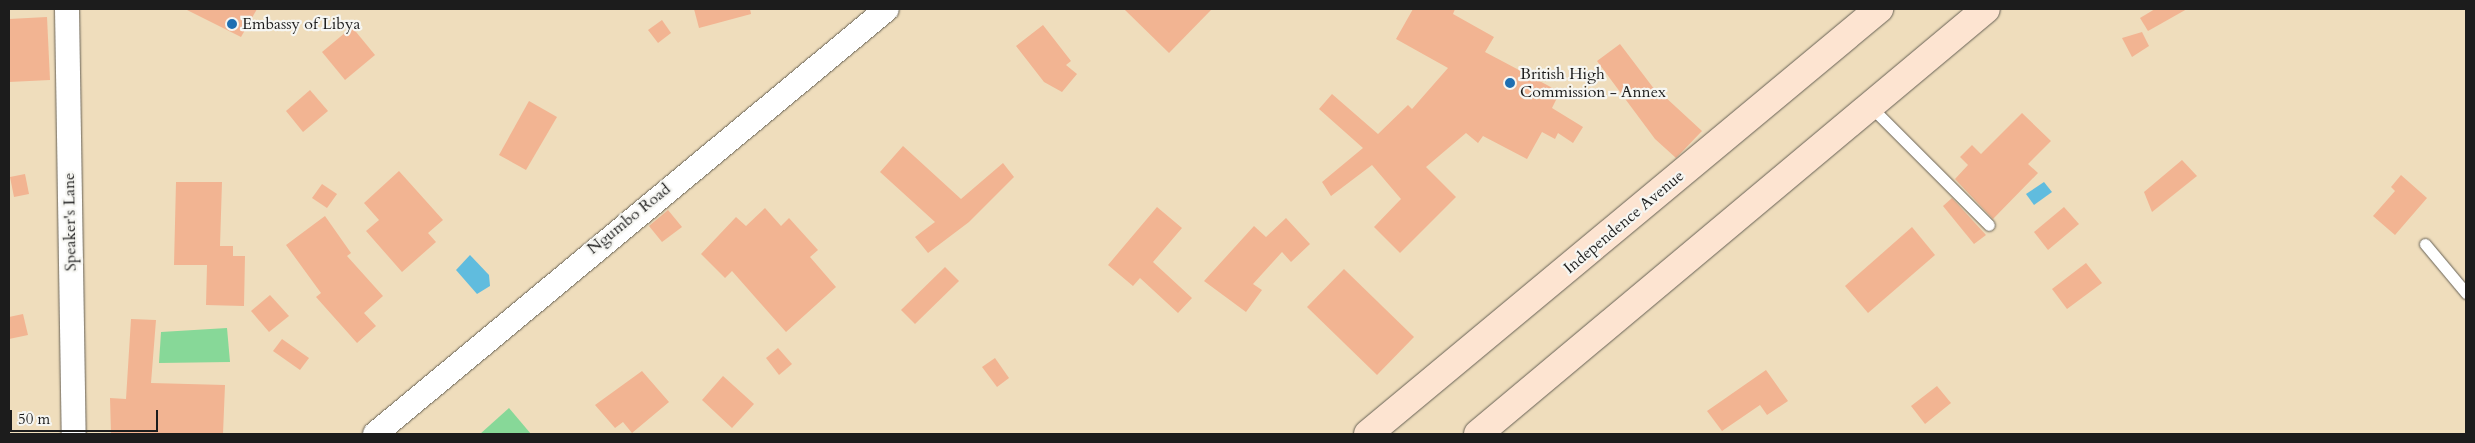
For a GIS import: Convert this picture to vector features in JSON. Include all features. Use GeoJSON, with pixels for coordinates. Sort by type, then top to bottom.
{"type":"FeatureCollection","features":[{"type":"Feature","properties":{"kind":"main road","name":"Independence Avenue"},"geometry":{"type":"LineString","coordinates":[[1368,434],[1879,9]]}},
{"type":"Feature","properties":{"kind":"main road"},"geometry":{"type":"LineString","coordinates":[[1478,434],[1986,9]]}},
{"type":"Feature","properties":{"kind":"street","name":"Speaker's Lane"},"geometry":{"type":"LineString","coordinates":[[67,9],[74,434]]}},
{"type":"Feature","properties":{"kind":"street","name":"Ngumbo Road"},"geometry":{"type":"LineString","coordinates":[[375,434],[887,9]]}},
{"type":"Feature","properties":{"kind":"lane"},"geometry":{"type":"LineString","coordinates":[[1870,106],[1989,225]]}},
{"type":"Feature","properties":{"kind":"lane"},"geometry":{"type":"LineString","coordinates":[[2425,244],[2466,293]]}},
{"type":"Feature","properties":{"kind":"green space"},"geometry":{"type":"Polygon","coordinates":[[[227,328],[230,362],[159,363],[161,332],[227,328]]]}},
{"type":"Feature","properties":{"kind":"green space"},"geometry":{"type":"Polygon","coordinates":[[[509,408],[531,434],[480,434],[509,408]]]}},
{"type":"Feature","properties":{"kind":"water"},"geometry":{"type":"Polygon","coordinates":[[[2044,182],[2052,192],[2034,205],[2026,194],[2044,182]]]}},
{"type":"Feature","properties":{"kind":"water"},"geometry":{"type":"Polygon","coordinates":[[[470,255],[489,275],[490,286],[477,294],[456,270],[470,255]]]}},
{"type":"Feature","properties":{"kind":"building","name":"Embassy of Libya"},"geometry":{"type":"Polygon","coordinates":[[[185,9],[257,9],[241,37],[185,9]]]}},
{"type":"Feature","properties":{"kind":"building"},"geometry":{"type":"Polygon","coordinates":[[[694,9],[750,9],[751,14],[699,28],[694,9]]]}},
{"type":"Feature","properties":{"kind":"building"},"geometry":{"type":"Polygon","coordinates":[[[1124,9],[1212,9],[1169,53],[1124,9]]]}},
{"type":"Feature","properties":{"kind":"building"},"geometry":{"type":"Polygon","coordinates":[[[1413,9],[1455,9],[1453,14],[1494,37],[1485,52],[1560,92],[1552,108],[1583,127],[1573,143],[1558,133],[1555,139],[1542,132],[1527,159],[1483,136],[1478,143],[1466,133],[1426,167],[1456,197],[1400,253],[1374,227],[1401,199],[1372,165],[1331,196],[1322,182],[1363,148],[1319,109],[1332,94],[1378,134],[1408,105],[1412,109],[1448,68],[1396,39],[1413,9]]]}},
{"type":"Feature","properties":{"kind":"building"},"geometry":{"type":"Polygon","coordinates":[[[2155,9],[2187,9],[2148,31],[2140,18],[2155,9]]]}},
{"type":"Feature","properties":{"kind":"building"},"geometry":{"type":"Polygon","coordinates":[[[47,17],[50,80],[9,82],[9,19],[47,17]]]}},
{"type":"Feature","properties":{"kind":"building"},"geometry":{"type":"Polygon","coordinates":[[[662,20],[671,33],[658,43],[648,30],[662,20]]]}},
{"type":"Feature","properties":{"kind":"building"},"geometry":{"type":"Polygon","coordinates":[[[1043,25],[1071,61],[1066,65],[1077,74],[1062,92],[1044,82],[1016,46],[1043,25]]]}},
{"type":"Feature","properties":{"kind":"building"},"geometry":{"type":"Polygon","coordinates":[[[352,27],[375,55],[345,80],[322,52],[352,27]]]}},
{"type":"Feature","properties":{"kind":"building"},"geometry":{"type":"Polygon","coordinates":[[[2142,32],[2149,46],[2132,57],[2122,38],[2142,32]]]}},
{"type":"Feature","properties":{"kind":"building"},"geometry":{"type":"Polygon","coordinates":[[[1620,44],[1661,98],[1663,95],[1702,131],[1676,158],[1655,139],[1597,61],[1620,44]]]}},
{"type":"Feature","properties":{"kind":"building"},"geometry":{"type":"Polygon","coordinates":[[[310,90],[328,111],[303,132],[286,111],[310,90]]]}},
{"type":"Feature","properties":{"kind":"building"},"geometry":{"type":"Polygon","coordinates":[[[529,101],[557,117],[526,170],[499,155],[529,101]]]}},
{"type":"Feature","properties":{"kind":"building"},"geometry":{"type":"Polygon","coordinates":[[[2022,113],[2051,141],[2028,164],[2038,173],[1993,219],[1955,179],[1968,165],[1960,157],[1972,145],[1981,154],[2022,113]]]}},
{"type":"Feature","properties":{"kind":"building"},"geometry":{"type":"Polygon","coordinates":[[[903,146],[961,199],[1003,163],[1014,177],[969,222],[928,253],[915,237],[935,222],[880,172],[903,146]]]}},
{"type":"Feature","properties":{"kind":"building"},"geometry":{"type":"Polygon","coordinates":[[[2182,160],[2197,176],[2152,212],[2144,192],[2182,160]]]}},
{"type":"Feature","properties":{"kind":"building"},"geometry":{"type":"Polygon","coordinates":[[[399,171],[443,220],[428,233],[436,242],[402,272],[366,231],[379,220],[364,203],[399,171]]]}},
{"type":"Feature","properties":{"kind":"building"},"geometry":{"type":"Polygon","coordinates":[[[25,174],[29,194],[14,197],[10,177],[25,174]]]}},
{"type":"Feature","properties":{"kind":"building"},"geometry":{"type":"Polygon","coordinates":[[[2401,175],[2427,198],[2395,235],[2373,216],[2395,191],[2391,187],[2401,175]]]}},
{"type":"Feature","properties":{"kind":"building"},"geometry":{"type":"Polygon","coordinates":[[[176,182],[222,182],[220,246],[233,246],[233,256],[245,256],[244,306],[206,305],[207,265],[174,265],[176,182]]]}},
{"type":"Feature","properties":{"kind":"building"},"geometry":{"type":"Polygon","coordinates":[[[322,184],[337,194],[327,208],[312,198],[322,184]]]}},
{"type":"Feature","properties":{"kind":"building"},"geometry":{"type":"Polygon","coordinates":[[[1952,198],[1986,235],[1974,244],[1943,206],[1952,198]]]}},
{"type":"Feature","properties":{"kind":"building"},"geometry":{"type":"Polygon","coordinates":[[[1157,207],[1182,228],[1153,262],[1192,298],[1178,313],[1140,278],[1133,286],[1108,265],[1157,207]]]}},
{"type":"Feature","properties":{"kind":"building"},"geometry":{"type":"Polygon","coordinates":[[[2064,207],[2079,224],[2048,250],[2034,232],[2064,207]]]}},
{"type":"Feature","properties":{"kind":"building"},"geometry":{"type":"Polygon","coordinates":[[[765,208],[781,226],[789,218],[818,250],[810,257],[836,287],[786,332],[732,271],[725,278],[701,254],[736,217],[746,226],[765,208]]]}},
{"type":"Feature","properties":{"kind":"building"},"geometry":{"type":"Polygon","coordinates":[[[668,210],[682,227],[662,242],[649,226],[668,210]]]}},
{"type":"Feature","properties":{"kind":"building"},"geometry":{"type":"Polygon","coordinates":[[[325,216],[351,253],[347,256],[383,296],[364,313],[376,326],[357,343],[316,297],[321,293],[286,245],[325,216]]]}},
{"type":"Feature","properties":{"kind":"building"},"geometry":{"type":"Polygon","coordinates":[[[1286,218],[1310,244],[1291,262],[1282,252],[1253,284],[1262,290],[1246,312],[1204,281],[1254,226],[1266,237],[1286,218]]]}},
{"type":"Feature","properties":{"kind":"building"},"geometry":{"type":"Polygon","coordinates":[[[1912,227],[1935,255],[1868,313],[1845,286],[1912,227]]]}},
{"type":"Feature","properties":{"kind":"building"},"geometry":{"type":"Polygon","coordinates":[[[2086,263],[2102,283],[2067,309],[2052,289],[2086,263]]]}},
{"type":"Feature","properties":{"kind":"building"},"geometry":{"type":"Polygon","coordinates":[[[945,267],[959,281],[915,324],[901,310],[945,267]]]}},
{"type":"Feature","properties":{"kind":"building"},"geometry":{"type":"Polygon","coordinates":[[[1344,269],[1414,337],[1377,375],[1307,307],[1344,269]]]}},
{"type":"Feature","properties":{"kind":"building"},"geometry":{"type":"Polygon","coordinates":[[[270,295],[289,316],[269,332],[251,311],[270,295]]]}},
{"type":"Feature","properties":{"kind":"building"},"geometry":{"type":"Polygon","coordinates":[[[23,314],[28,335],[9,339],[9,317],[23,314]]]}},
{"type":"Feature","properties":{"kind":"building"},"geometry":{"type":"Polygon","coordinates":[[[131,319],[156,320],[151,383],[225,385],[223,434],[111,434],[110,398],[126,399],[131,319]]]}},
{"type":"Feature","properties":{"kind":"building"},"geometry":{"type":"Polygon","coordinates":[[[282,339],[309,358],[300,370],[273,351],[282,339]]]}},
{"type":"Feature","properties":{"kind":"building"},"geometry":{"type":"Polygon","coordinates":[[[778,348],[792,364],[779,375],[766,358],[778,348]]]}},
{"type":"Feature","properties":{"kind":"building"},"geometry":{"type":"Polygon","coordinates":[[[995,358],[1009,378],[997,387],[982,367],[995,358]]]}},
{"type":"Feature","properties":{"kind":"building"},"geometry":{"type":"Polygon","coordinates":[[[1766,370],[1788,401],[1767,415],[1760,405],[1722,431],[1707,411],[1766,370]]]}},
{"type":"Feature","properties":{"kind":"building"},"geometry":{"type":"Polygon","coordinates":[[[642,371],[669,402],[632,433],[623,422],[615,428],[595,405],[642,371]]]}},
{"type":"Feature","properties":{"kind":"building"},"geometry":{"type":"Polygon","coordinates":[[[723,376],[754,404],[732,428],[702,400],[723,376]]]}},
{"type":"Feature","properties":{"kind":"building"},"geometry":{"type":"Polygon","coordinates":[[[1937,386],[1951,403],[1925,424],[1911,406],[1937,386]]]}},
{"type":"Feature","properties":{"kind":"place","name":"Embassy of Libya"},"geometry":{"type":"Point","coordinates":[232,24]}},
{"type":"Feature","properties":{"kind":"place","name":"British High Commission - Annex"},"geometry":{"type":"Point","coordinates":[1510,83]}}]}
